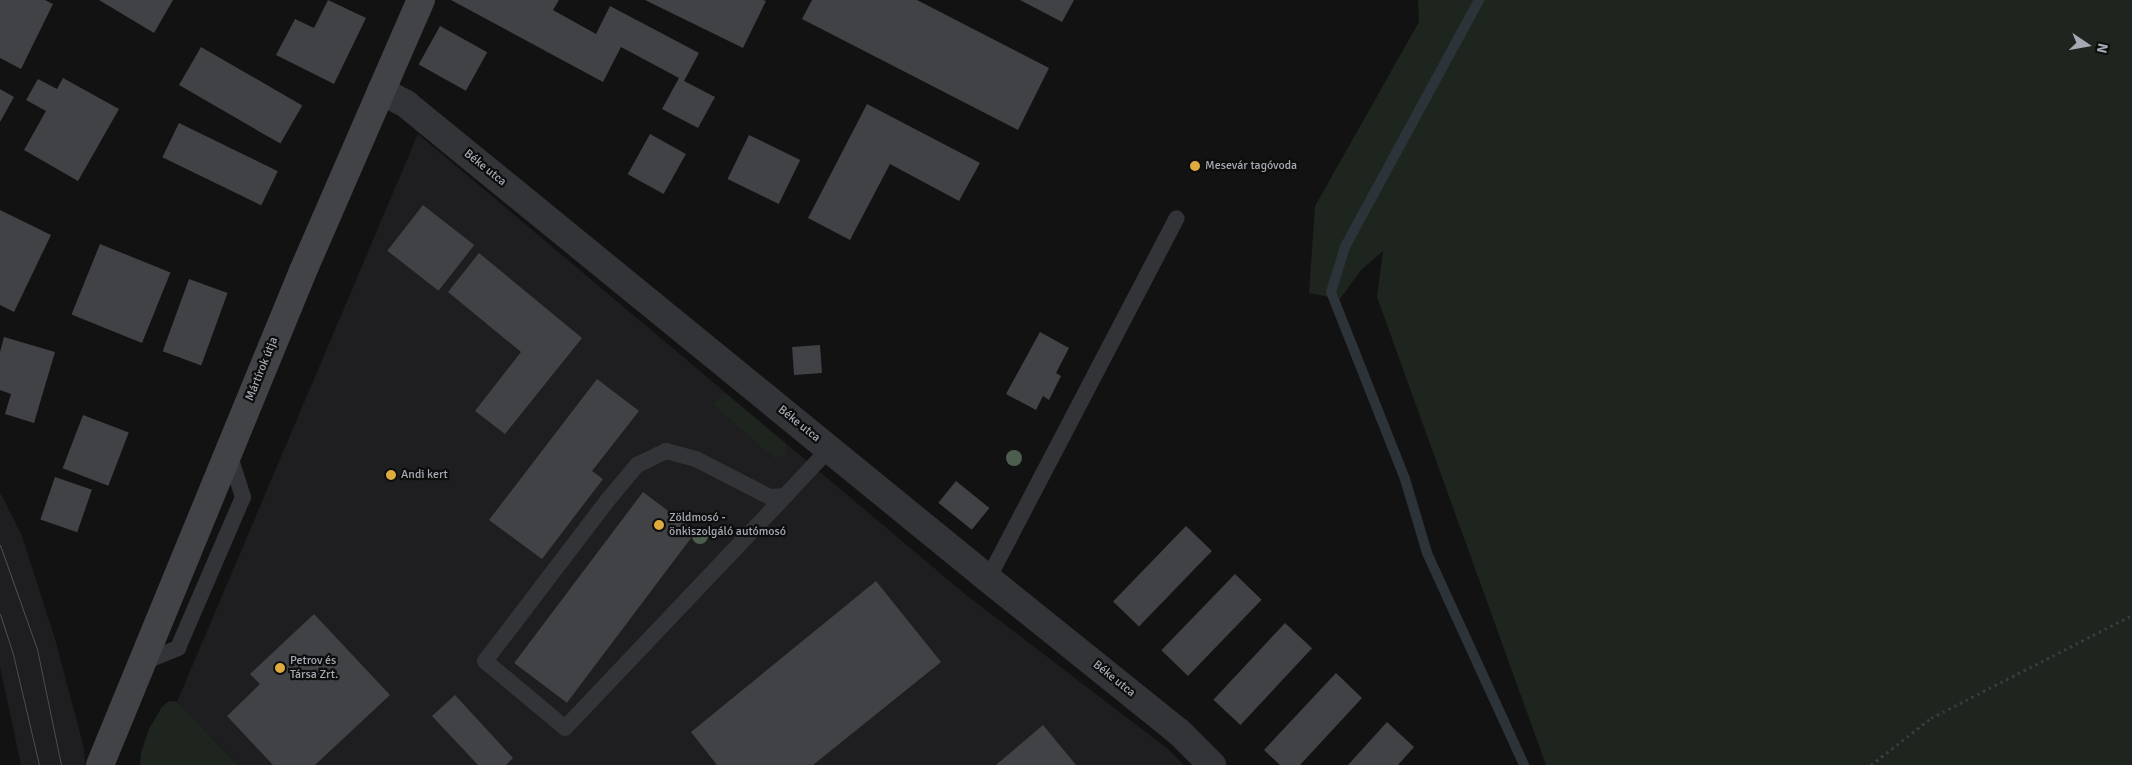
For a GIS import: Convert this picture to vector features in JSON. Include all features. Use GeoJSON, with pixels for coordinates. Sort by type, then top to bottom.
{"type":"FeatureCollection","features":[{"type":"Feature","properties":{"kind":"main road","name":"Mártírok útja"},"geometry":{"type":"LineString","coordinates":[[105,753],[228,452],[421,0]]}},
{"type":"Feature","properties":{"kind":"street","name":"Béke utca"},"geometry":{"type":"LineString","coordinates":[[381,91],[406,104],[988,579],[1179,732],[1212,765]]}},
{"type":"Feature","properties":{"kind":"lane"},"geometry":{"type":"LineString","coordinates":[[988,579],[1177,218]]}},
{"type":"Feature","properties":{"kind":"lane"},"geometry":{"type":"LineString","coordinates":[[785,496],[770,497],[696,459],[666,451],[636,465],[485,661],[565,728],[785,496],[829,449]]}},
{"type":"Feature","properties":{"kind":"path"},"geometry":{"type":"LineString","coordinates":[[1871,765],[1931,718],[2132,615]]}},
{"type":"Feature","properties":{"kind":"shaded area"},"geometry":{"type":"Polygon","coordinates":[[[1418,0],[2132,0],[2132,765],[1546,765],[1377,297],[1383,251],[1361,270],[1340,299],[1309,293],[1315,206],[1419,22],[1418,0]]]}},
{"type":"Feature","properties":{"kind":"shaded area"},"geometry":{"type":"Polygon","coordinates":[[[418,134],[965,594],[1168,749],[1184,765],[238,765],[177,702],[418,134]]]}},
{"type":"Feature","properties":{"kind":"shaded area"},"geometry":{"type":"Polygon","coordinates":[[[725,393],[786,444],[785,455],[774,458],[714,405],[725,393]]]}},
{"type":"Feature","properties":{"kind":"shaded area"},"geometry":{"type":"Polygon","coordinates":[[[0,492],[22,536],[55,639],[84,748],[85,765],[21,765],[0,667],[0,492]]]}},
{"type":"Feature","properties":{"kind":"shaded area"},"geometry":{"type":"Polygon","coordinates":[[[169,701],[177,702],[238,765],[140,765],[141,753],[149,729],[162,707],[169,701]]]}},
{"type":"Feature","properties":{"kind":"building"},"geometry":{"type":"Polygon","coordinates":[[[0,0],[45,0],[53,4],[21,69],[0,58],[0,0]]]}},
{"type":"Feature","properties":{"kind":"building"},"geometry":{"type":"Polygon","coordinates":[[[99,0],[173,0],[154,33],[99,0]]]}},
{"type":"Feature","properties":{"kind":"building"},"geometry":{"type":"Polygon","coordinates":[[[328,0],[366,18],[334,84],[276,55],[295,19],[314,28],[328,0]]]}},
{"type":"Feature","properties":{"kind":"building"},"geometry":{"type":"Polygon","coordinates":[[[451,0],[559,0],[553,10],[596,34],[610,6],[699,53],[684,81],[715,97],[698,128],[662,109],[679,78],[621,47],[603,82],[451,0]]]}},
{"type":"Feature","properties":{"kind":"building"},"geometry":{"type":"Polygon","coordinates":[[[645,0],[763,0],[766,1],[743,48],[645,0]]]}},
{"type":"Feature","properties":{"kind":"building"},"geometry":{"type":"Polygon","coordinates":[[[812,0],[917,0],[1049,68],[1018,130],[802,19],[812,0]]]}},
{"type":"Feature","properties":{"kind":"building"},"geometry":{"type":"Polygon","coordinates":[[[1020,0],[1074,0],[1062,22],[1020,0]]]}},
{"type":"Feature","properties":{"kind":"building"},"geometry":{"type":"Polygon","coordinates":[[[440,26],[487,52],[466,91],[419,64],[440,26]]]}},
{"type":"Feature","properties":{"kind":"building"},"geometry":{"type":"Polygon","coordinates":[[[201,47],[302,105],[280,144],[179,85],[201,47]]]}},
{"type":"Feature","properties":{"kind":"building"},"geometry":{"type":"Polygon","coordinates":[[[63,78],[119,109],[78,181],[24,150],[46,111],[26,100],[38,79],[57,89],[63,78]]]}},
{"type":"Feature","properties":{"kind":"building"},"geometry":{"type":"Polygon","coordinates":[[[0,89],[14,97],[0,122],[0,89]]]}},
{"type":"Feature","properties":{"kind":"building"},"geometry":{"type":"Polygon","coordinates":[[[867,104],[980,163],[959,201],[890,164],[850,240],[808,218],[867,104]]]}},
{"type":"Feature","properties":{"kind":"building"},"geometry":{"type":"Polygon","coordinates":[[[179,123],[278,171],[261,205],[162,157],[179,123]]]}},
{"type":"Feature","properties":{"kind":"building"},"geometry":{"type":"Polygon","coordinates":[[[650,134],[686,154],[664,194],[628,174],[650,134]]]}},
{"type":"Feature","properties":{"kind":"building"},"geometry":{"type":"Polygon","coordinates":[[[749,135],[800,160],[779,204],[728,179],[749,135]]]}},
{"type":"Feature","properties":{"kind":"building"},"geometry":{"type":"Polygon","coordinates":[[[423,205],[474,245],[439,291],[387,251],[423,205]]]}},
{"type":"Feature","properties":{"kind":"building"},"geometry":{"type":"Polygon","coordinates":[[[0,210],[51,235],[14,312],[0,305],[0,210]]]}},
{"type":"Feature","properties":{"kind":"building"},"geometry":{"type":"Polygon","coordinates":[[[100,244],[170,272],[142,343],[72,314],[100,244]]]}},
{"type":"Feature","properties":{"kind":"building"},"geometry":{"type":"Polygon","coordinates":[[[479,253],[582,338],[505,434],[475,411],[521,352],[448,292],[479,253]]]}},
{"type":"Feature","properties":{"kind":"building"},"geometry":{"type":"Polygon","coordinates":[[[189,279],[228,293],[201,365],[163,351],[189,279]]]}},
{"type":"Feature","properties":{"kind":"building"},"geometry":{"type":"Polygon","coordinates":[[[1040,332],[1069,348],[1056,373],[1061,376],[1049,400],[1043,396],[1036,410],[1006,394],[1040,332]]]}},
{"type":"Feature","properties":{"kind":"building"},"geometry":{"type":"Polygon","coordinates":[[[4,337],[55,352],[34,423],[5,414],[11,394],[0,390],[0,352],[4,337]]]}},
{"type":"Feature","properties":{"kind":"building"},"geometry":{"type":"Polygon","coordinates":[[[820,345],[822,373],[794,375],[792,347],[820,345]]]}},
{"type":"Feature","properties":{"kind":"building"},"geometry":{"type":"Polygon","coordinates":[[[597,379],[639,411],[592,471],[603,479],[542,559],[489,520],[597,379]]]}},
{"type":"Feature","properties":{"kind":"building"},"geometry":{"type":"Polygon","coordinates":[[[83,415],[129,433],[108,486],[63,468],[83,415]]]}},
{"type":"Feature","properties":{"kind":"building"},"geometry":{"type":"Polygon","coordinates":[[[55,477],[92,490],[77,532],[40,520],[55,477]]]}},
{"type":"Feature","properties":{"kind":"building"},"geometry":{"type":"Polygon","coordinates":[[[956,481],[989,508],[972,530],[938,503],[956,481]]]}},
{"type":"Feature","properties":{"kind":"building"},"geometry":{"type":"Polygon","coordinates":[[[643,492],[696,532],[567,703],[514,663],[643,492]]]}},
{"type":"Feature","properties":{"kind":"building"},"geometry":{"type":"Polygon","coordinates":[[[1186,526],[1212,551],[1139,627],[1113,602],[1186,526]]]}},
{"type":"Feature","properties":{"kind":"building"},"geometry":{"type":"Polygon","coordinates":[[[1235,574],[1262,600],[1188,676],[1161,650],[1235,574]]]}},
{"type":"Feature","properties":{"kind":"building"},"geometry":{"type":"Polygon","coordinates":[[[876,581],[941,662],[813,765],[717,765],[691,732],[876,581]]]}},
{"type":"Feature","properties":{"kind":"building"},"geometry":{"type":"Polygon","coordinates":[[[314,614],[390,695],[315,765],[273,765],[227,716],[260,684],[250,674],[314,614]]]}},
{"type":"Feature","properties":{"kind":"building"},"geometry":{"type":"Polygon","coordinates":[[[1285,623],[1312,648],[1240,725],[1213,700],[1285,623]]]}},
{"type":"Feature","properties":{"kind":"building"},"geometry":{"type":"Polygon","coordinates":[[[1336,673],[1362,698],[1300,765],[1280,765],[1264,750],[1336,673]]]}},
{"type":"Feature","properties":{"kind":"building"},"geometry":{"type":"Polygon","coordinates":[[[455,695],[513,758],[506,765],[478,765],[432,716],[455,695]]]}},
{"type":"Feature","properties":{"kind":"building"},"geometry":{"type":"Polygon","coordinates":[[[1387,722],[1414,747],[1398,765],[1348,765],[1387,722]]]}},
{"type":"Feature","properties":{"kind":"building"},"geometry":{"type":"Polygon","coordinates":[[[1043,725],[1076,765],[996,765],[1043,725]]]}},
{"type":"Feature","properties":{"kind":"waterway"},"geometry":{"type":"LineString","coordinates":[[1479,0],[1345,247],[1331,292],[1405,479],[1427,553],[1524,765]]}},
{"type":"Feature","properties":{"kind":"tram line"},"geometry":{"type":"LineString","coordinates":[[0,545],[37,649],[61,765]]}},
{"type":"Feature","properties":{"kind":"tram line"},"geometry":{"type":"LineString","coordinates":[[0,614],[13,654],[39,765]]}},
{"type":"Feature","properties":{"kind":"place","name":"Mesevár tagóvoda"},"geometry":{"type":"Point","coordinates":[1195,166]}},
{"type":"Feature","properties":{"kind":"place","name":"Andi kert"},"geometry":{"type":"Point","coordinates":[391,475]}},
{"type":"Feature","properties":{"kind":"place","name":"Zöldmosó - önkiszolgáló autómosó"},"geometry":{"type":"Point","coordinates":[659,525]}},
{"type":"Feature","properties":{"kind":"place","name":"Petrov és Társa Zrt."},"geometry":{"type":"Point","coordinates":[280,668]}}]}
